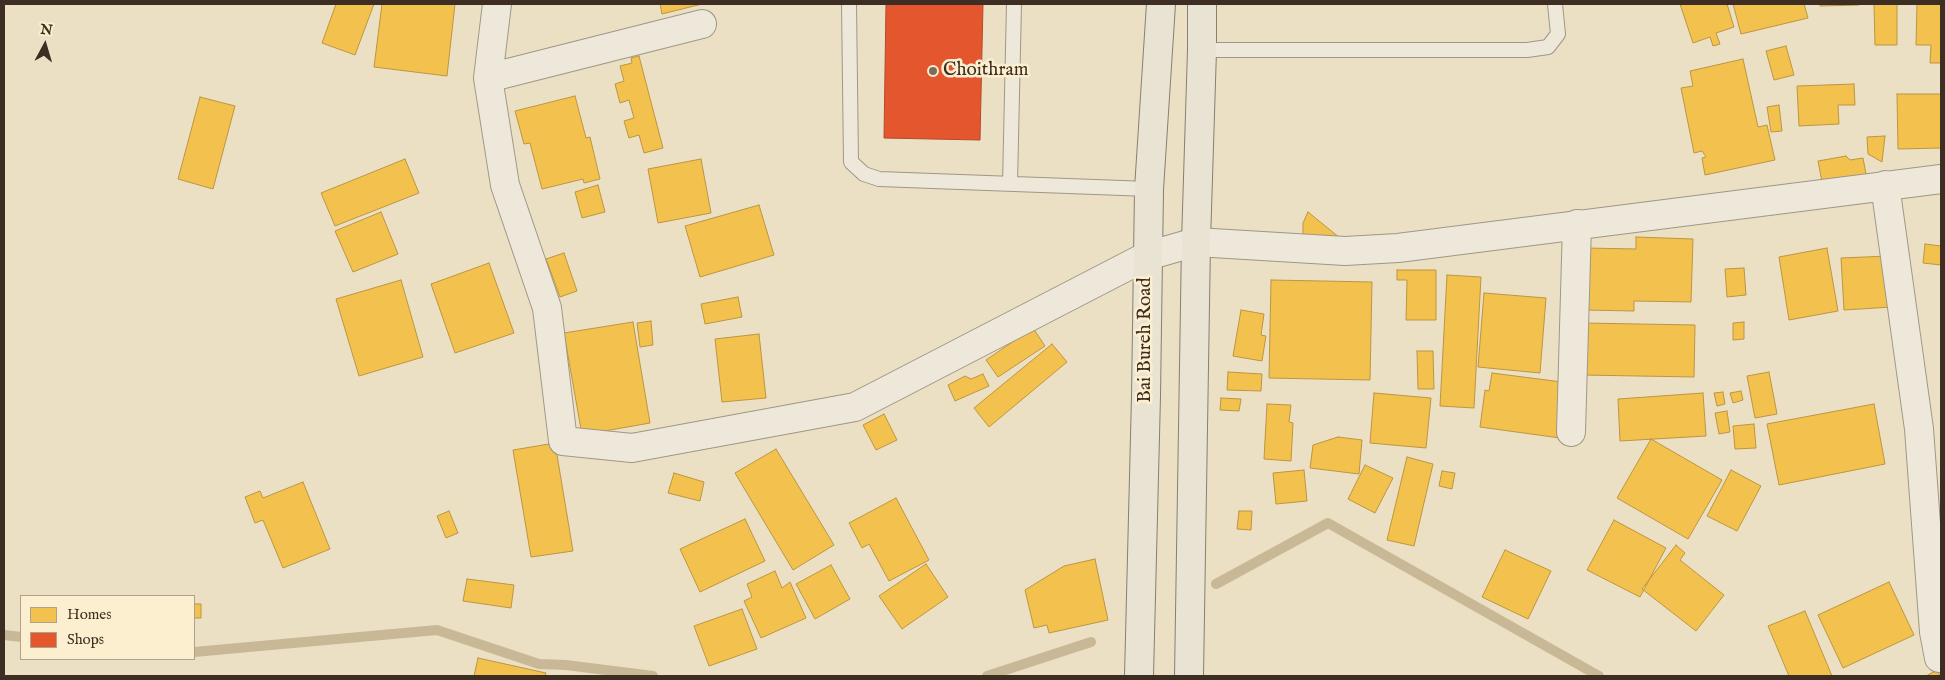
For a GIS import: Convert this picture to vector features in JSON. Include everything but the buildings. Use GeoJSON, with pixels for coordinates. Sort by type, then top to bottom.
{"type":"FeatureCollection","features":[{"type":"Feature","properties":{"kind":"highway","name":"Bai Bureh Road"},"geometry":{"type":"LineString","coordinates":[[1139,676],[1149,189],[1161,4]]}},
{"type":"Feature","properties":{"kind":"highway"},"geometry":{"type":"LineString","coordinates":[[1189,676],[1202,4]]}},
{"type":"Feature","properties":{"kind":"street"},"geometry":{"type":"LineString","coordinates":[[497,4],[488,78],[505,185],[547,308],[563,441],[632,448],[856,407],[1147,256],[1196,242],[1345,251],[1398,248],[1941,179]]}},
{"type":"Feature","properties":{"kind":"street"},"geometry":{"type":"LineString","coordinates":[[488,78],[702,24]]}},
{"type":"Feature","properties":{"kind":"street"},"geometry":{"type":"LineString","coordinates":[[1885,185],[1919,428],[1934,632],[1939,658]]}},
{"type":"Feature","properties":{"kind":"street"},"geometry":{"type":"LineString","coordinates":[[1571,432],[1577,224]]}},
{"type":"Feature","properties":{"kind":"lane"},"geometry":{"type":"LineString","coordinates":[[849,4],[851,162],[864,174],[879,179],[1149,189]]}},
{"type":"Feature","properties":{"kind":"lane"},"geometry":{"type":"LineString","coordinates":[[1010,184],[1014,4]]}},
{"type":"Feature","properties":{"kind":"lane"},"geometry":{"type":"LineString","coordinates":[[1202,50],[1527,50],[1548,47],[1558,34],[1555,4]]}},
{"type":"Feature","properties":{"kind":"waterway"},"geometry":{"type":"LineString","coordinates":[[1216,584],[1328,523],[1599,676]]}},
{"type":"Feature","properties":{"kind":"waterway"},"geometry":{"type":"LineString","coordinates":[[195,652],[437,630],[539,664],[566,665],[653,676]]}},
{"type":"Feature","properties":{"kind":"waterway"},"geometry":{"type":"LineString","coordinates":[[4,635],[20,637]]}},
{"type":"Feature","properties":{"kind":"waterway"},"geometry":{"type":"LineString","coordinates":[[987,676],[1091,642]]}},
{"type":"Feature","properties":{"kind":"place","name":"Choithram"},"geometry":{"type":"Point","coordinates":[933,71]}}]}
